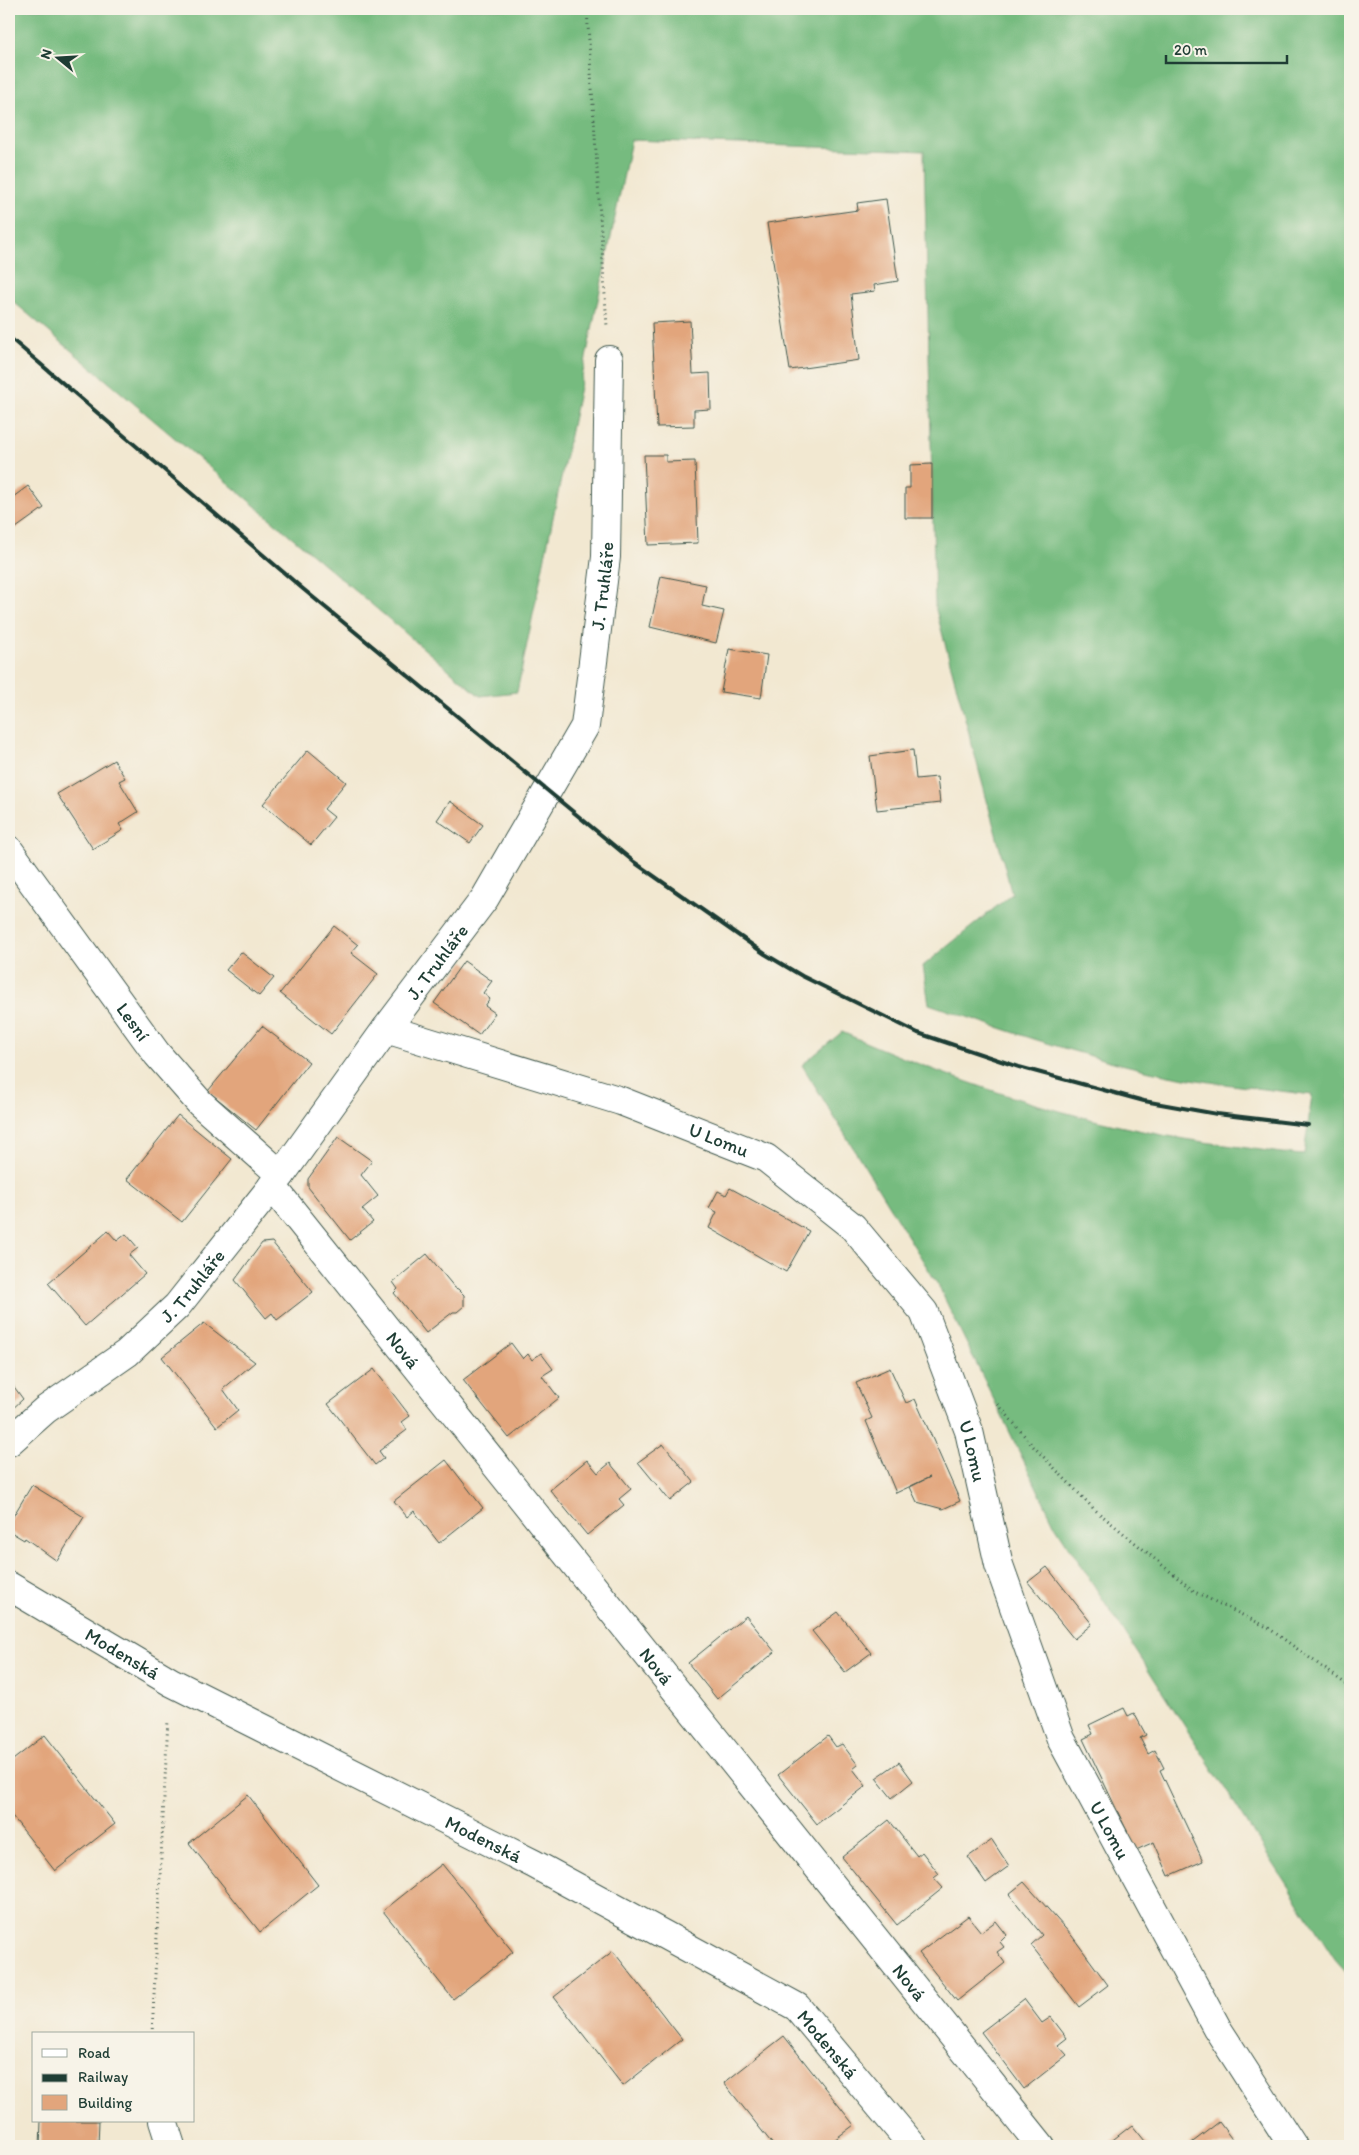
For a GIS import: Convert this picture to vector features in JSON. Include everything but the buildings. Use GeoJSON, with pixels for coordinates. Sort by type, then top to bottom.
{"type":"FeatureCollection","features":[{"type":"Feature","properties":{"kind":"street","name":"J. Truhláře"},"geometry":{"type":"LineString","coordinates":[[9,1442],[45,1410],[127,1353],[177,1306],[277,1180],[386,1029],[486,898],[585,726],[606,557],[609,360]]}},
{"type":"Feature","properties":{"kind":"street","name":"Lesní"},"geometry":{"type":"LineString","coordinates":[[9,850],[156,1054],[200,1104],[277,1180]]}},
{"type":"Feature","properties":{"kind":"street","name":"U Lomu"},"geometry":{"type":"LineString","coordinates":[[386,1029],[621,1101],[766,1158],[853,1227],[924,1312],[969,1430],[999,1565],[1061,1739],[1217,2028],[1293,2146]]}},
{"type":"Feature","properties":{"kind":"street","name":"Nová"},"geometry":{"type":"LineString","coordinates":[[277,1180],[1041,2146]]}},
{"type":"Feature","properties":{"kind":"street","name":"Modenská"},"geometry":{"type":"LineString","coordinates":[[9,1586],[170,1682],[534,1864],[797,2007],[913,2146]]}},
{"type":"Feature","properties":{"kind":"street"},"geometry":{"type":"LineString","coordinates":[[163,2122],[170,2146]]}},
{"type":"Feature","properties":{"kind":"path"},"geometry":{"type":"LineString","coordinates":[[587,9],[609,360]]}},
{"type":"Feature","properties":{"kind":"path"},"geometry":{"type":"LineString","coordinates":[[996,1401],[1032,1445],[1094,1509],[1195,1592],[1267,1626],[1350,1687]]}},
{"type":"Feature","properties":{"kind":"path"},"geometry":{"type":"LineString","coordinates":[[152,2032],[170,1682]]}},
{"type":"Feature","properties":{"kind":"green space"},"geometry":{"type":"Polygon","coordinates":[[[9,9],[1350,9],[1350,1976],[1335,1959],[1055,1525],[938,1285],[802,1065],[842,1032],[987,1089],[1087,1118],[1189,1140],[1304,1155],[1312,1095],[1210,1082],[1150,1071],[1066,1049],[929,1004],[923,966],[1012,894],[935,606],[924,151],[631,140],[517,692],[480,696],[9,298],[9,9]]]}},
{"type":"Feature","properties":{"kind":"railway"},"geometry":{"type":"LineString","coordinates":[[9,337],[303,589],[634,862],[765,954],[802,976],[918,1033],[1019,1067],[1144,1101],[1217,1114],[1308,1125]]}}]}
